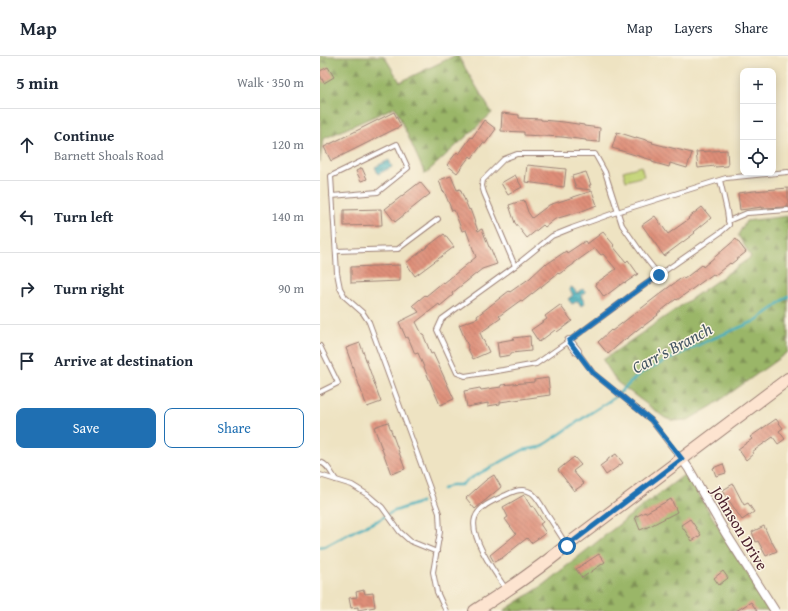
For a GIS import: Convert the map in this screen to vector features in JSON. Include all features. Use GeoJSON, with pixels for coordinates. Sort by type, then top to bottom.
{"type":"FeatureCollection","features":[{"type":"Feature","properties":{"kind":"main road"},"geometry":{"type":"LineString","coordinates":[[475,611],[507,591],[543,565],[788,379]]}},
{"type":"Feature","properties":{"kind":"street"},"geometry":{"type":"LineString","coordinates":[[569,341],[577,351]]}},
{"type":"Feature","properties":{"kind":"street","name":"Johnson Drive"},"geometry":{"type":"LineString","coordinates":[[682,459],[774,611]]}},
{"type":"Feature","properties":{"kind":"lane"},"geometry":{"type":"LineString","coordinates":[[332,196],[378,192],[408,168],[397,144],[331,176],[332,196],[336,251],[337,273],[340,288],[345,297],[363,313],[369,322],[439,513],[440,532],[433,572],[436,592],[446,611]]}},
{"type":"Feature","properties":{"kind":"lane"},"geometry":{"type":"LineString","coordinates":[[516,266],[482,186],[483,180],[504,159],[517,154],[595,154],[604,172],[622,225],[659,275]]}},
{"type":"Feature","properties":{"kind":"lane"},"geometry":{"type":"LineString","coordinates":[[720,180],[729,225],[721,232],[646,284],[536,364],[465,376],[457,373],[437,330],[442,319],[516,266],[552,236],[617,212],[726,178],[788,172]]}},
{"type":"Feature","properties":{"kind":"lane"},"geometry":{"type":"LineString","coordinates":[[728,221],[747,214],[788,210]]}},
{"type":"Feature","properties":{"kind":"lane"},"geometry":{"type":"LineString","coordinates":[[336,251],[398,249],[438,219]]}},
{"type":"Feature","properties":{"kind":"lane"},"geometry":{"type":"LineString","coordinates":[[320,346],[338,383],[320,392]]}},
{"type":"Feature","properties":{"kind":"lane"},"geometry":{"type":"LineString","coordinates":[[577,351],[593,373],[651,420],[682,459]]}},
{"type":"Feature","properties":{"kind":"lane"},"geometry":{"type":"LineString","coordinates":[[320,462],[326,465],[336,480]]}},
{"type":"Feature","properties":{"kind":"lane"},"geometry":{"type":"LineString","coordinates":[[320,475],[352,485],[368,495],[382,507],[400,532],[410,540],[437,552]]}},
{"type":"Feature","properties":{"kind":"lane"},"geometry":{"type":"LineString","coordinates":[[507,591],[491,567],[477,541],[474,526],[475,517],[482,508],[514,491],[522,490],[531,493],[539,501],[567,546]]}},
{"type":"Feature","properties":{"kind":"green space"},"geometry":{"type":"Polygon","coordinates":[[[320,56],[384,56],[400,82],[454,56],[458,56],[492,113],[425,174],[395,107],[323,139],[320,162],[320,56]]]}},
{"type":"Feature","properties":{"kind":"green space"},"geometry":{"type":"Polygon","coordinates":[[[641,166],[644,176],[626,181],[623,171],[641,166]]]}},
{"type":"Feature","properties":{"kind":"green space"},"geometry":{"type":"Polygon","coordinates":[[[788,216],[788,352],[712,406],[688,420],[674,421],[665,418],[617,382],[603,360],[751,257],[738,235],[746,221],[788,216]]]}},
{"type":"Feature","properties":{"kind":"green space"},"geometry":{"type":"Polygon","coordinates":[[[684,475],[690,480],[771,611],[503,611],[539,588],[684,475]]]}},
{"type":"Feature","properties":{"kind":"water"},"geometry":{"type":"Polygon","coordinates":[[[389,160],[392,167],[378,174],[375,167],[389,160]]]}},
{"type":"Feature","properties":{"kind":"water"},"geometry":{"type":"Polygon","coordinates":[[[572,287],[577,293],[583,289],[586,292],[581,296],[585,303],[581,306],[578,301],[572,304],[568,299],[573,295],[569,289],[572,287]]]}},
{"type":"Feature","properties":{"kind":"building"},"geometry":{"type":"Polygon","coordinates":[[[328,67],[334,77],[324,83],[320,75],[320,71],[328,67]]]}},
{"type":"Feature","properties":{"kind":"building"},"geometry":{"type":"Polygon","coordinates":[[[394,112],[401,126],[331,161],[324,147],[394,112]]]}},
{"type":"Feature","properties":{"kind":"building"},"geometry":{"type":"Polygon","coordinates":[[[502,113],[519,115],[519,118],[541,119],[600,128],[599,142],[562,137],[524,135],[524,132],[501,131],[502,113]]]}},
{"type":"Feature","properties":{"kind":"building"},"geometry":{"type":"Polygon","coordinates":[[[484,120],[496,129],[485,144],[483,143],[472,158],[470,156],[457,173],[447,165],[457,152],[459,154],[484,120]]]}},
{"type":"Feature","properties":{"kind":"building"},"geometry":{"type":"Polygon","coordinates":[[[617,132],[692,153],[687,168],[670,163],[669,167],[652,162],[652,160],[612,148],[617,132]]]}},
{"type":"Feature","properties":{"kind":"building"},"geometry":{"type":"Polygon","coordinates":[[[727,150],[728,166],[698,168],[696,152],[727,150]]]}},
{"type":"Feature","properties":{"kind":"building"},"geometry":{"type":"Polygon","coordinates":[[[527,165],[566,169],[564,187],[525,182],[527,165]]]}},
{"type":"Feature","properties":{"kind":"building"},"geometry":{"type":"Polygon","coordinates":[[[362,168],[367,179],[361,181],[356,171],[362,168]]]}},
{"type":"Feature","properties":{"kind":"building"},"geometry":{"type":"Polygon","coordinates":[[[586,172],[591,185],[589,185],[591,190],[576,188],[572,176],[586,172]]]}},
{"type":"Feature","properties":{"kind":"building"},"geometry":{"type":"Polygon","coordinates":[[[515,175],[522,187],[508,195],[501,183],[515,175]]]}},
{"type":"Feature","properties":{"kind":"building"},"geometry":{"type":"Polygon","coordinates":[[[451,176],[457,190],[460,189],[469,210],[470,209],[478,231],[482,229],[497,264],[482,269],[452,293],[453,295],[440,306],[439,304],[416,322],[423,334],[431,354],[433,353],[454,399],[440,405],[418,353],[415,354],[408,337],[406,338],[399,322],[419,312],[413,305],[443,282],[444,283],[476,257],[466,230],[462,231],[454,210],[452,211],[439,180],[451,176]]]}},
{"type":"Feature","properties":{"kind":"building"},"geometry":{"type":"Polygon","coordinates":[[[420,182],[430,194],[395,222],[385,209],[420,182]]]}},
{"type":"Feature","properties":{"kind":"building"},"geometry":{"type":"Polygon","coordinates":[[[788,188],[788,207],[762,207],[740,210],[738,193],[788,188]]]}},
{"type":"Feature","properties":{"kind":"building"},"geometry":{"type":"Polygon","coordinates":[[[592,191],[597,205],[555,219],[545,227],[543,225],[527,238],[515,223],[509,205],[524,200],[528,212],[532,218],[549,205],[592,191]]]}},
{"type":"Feature","properties":{"kind":"building"},"geometry":{"type":"Polygon","coordinates":[[[702,207],[711,218],[694,232],[695,233],[664,256],[642,225],[655,216],[668,234],[689,219],[688,218],[702,207]]]}},
{"type":"Feature","properties":{"kind":"building"},"geometry":{"type":"Polygon","coordinates":[[[381,209],[382,225],[344,226],[344,210],[381,209]]]}},
{"type":"Feature","properties":{"kind":"building"},"geometry":{"type":"Polygon","coordinates":[[[603,232],[626,262],[628,260],[638,274],[625,283],[624,282],[604,297],[595,284],[616,269],[603,254],[601,255],[595,248],[574,264],[559,274],[558,273],[522,302],[521,300],[499,316],[501,318],[480,333],[489,352],[473,359],[459,325],[478,318],[477,316],[509,291],[510,292],[530,278],[546,263],[547,264],[566,251],[567,253],[585,241],[587,244],[603,232]]]}},
{"type":"Feature","properties":{"kind":"building"},"geometry":{"type":"Polygon","coordinates":[[[444,234],[454,247],[415,276],[406,263],[444,234]]]}},
{"type":"Feature","properties":{"kind":"building"},"geometry":{"type":"Polygon","coordinates":[[[736,239],[746,252],[731,264],[730,263],[714,276],[713,274],[677,300],[676,299],[608,354],[598,342],[611,330],[612,331],[683,277],[684,279],[702,265],[703,267],[736,239]]]}},
{"type":"Feature","properties":{"kind":"building"},"geometry":{"type":"Polygon","coordinates":[[[400,265],[400,281],[351,283],[351,267],[400,265]]]}},
{"type":"Feature","properties":{"kind":"building"},"geometry":{"type":"Polygon","coordinates":[[[560,305],[572,321],[557,332],[555,330],[539,342],[531,330],[547,319],[545,316],[560,305]]]}},
{"type":"Feature","properties":{"kind":"building"},"geometry":{"type":"Polygon","coordinates":[[[530,336],[531,351],[511,353],[511,355],[499,357],[497,342],[530,336]]]}},
{"type":"Feature","properties":{"kind":"building"},"geometry":{"type":"Polygon","coordinates":[[[360,343],[381,402],[367,407],[346,348],[360,343]]]}},
{"type":"Feature","properties":{"kind":"building"},"geometry":{"type":"Polygon","coordinates":[[[548,378],[550,395],[500,402],[500,404],[488,406],[488,403],[467,407],[464,391],[480,388],[481,390],[501,387],[501,385],[534,382],[534,380],[548,378]]]}},
{"type":"Feature","properties":{"kind":"building"},"geometry":{"type":"Polygon","coordinates":[[[776,419],[783,428],[779,431],[785,439],[778,444],[773,437],[752,452],[753,454],[746,460],[738,449],[752,439],[750,437],[776,419]]]}},
{"type":"Feature","properties":{"kind":"building"},"geometry":{"type":"Polygon","coordinates":[[[388,422],[405,469],[391,474],[374,427],[388,422]]]}},
{"type":"Feature","properties":{"kind":"building"},"geometry":{"type":"Polygon","coordinates":[[[616,454],[623,463],[606,475],[600,466],[616,454]]]}},
{"type":"Feature","properties":{"kind":"building"},"geometry":{"type":"Polygon","coordinates":[[[574,457],[581,465],[573,471],[584,484],[574,491],[558,470],[574,457]]]}},
{"type":"Feature","properties":{"kind":"building"},"geometry":{"type":"Polygon","coordinates":[[[723,464],[726,473],[716,476],[713,468],[723,464]]]}},
{"type":"Feature","properties":{"kind":"building"},"geometry":{"type":"Polygon","coordinates":[[[494,475],[501,487],[475,509],[466,498],[486,480],[494,475]]]}},
{"type":"Feature","properties":{"kind":"building"},"geometry":{"type":"Polygon","coordinates":[[[733,484],[744,505],[748,503],[754,512],[742,520],[729,502],[723,490],[733,484]]]}},
{"type":"Feature","properties":{"kind":"building"},"geometry":{"type":"Polygon","coordinates":[[[524,495],[543,522],[540,524],[546,533],[531,543],[527,538],[502,558],[494,562],[490,555],[516,534],[505,519],[508,517],[503,507],[524,495]]]}},
{"type":"Feature","properties":{"kind":"building"},"geometry":{"type":"Polygon","coordinates":[[[671,499],[677,512],[640,530],[635,517],[671,499]]]}},
{"type":"Feature","properties":{"kind":"building"},"geometry":{"type":"Polygon","coordinates":[[[690,519],[701,535],[692,541],[681,525],[690,519]]]}},
{"type":"Feature","properties":{"kind":"building"},"geometry":{"type":"Polygon","coordinates":[[[764,526],[777,551],[766,556],[758,541],[756,542],[752,532],[764,526]]]}},
{"type":"Feature","properties":{"kind":"building"},"geometry":{"type":"Polygon","coordinates":[[[599,554],[605,562],[582,578],[576,569],[599,554]]]}},
{"type":"Feature","properties":{"kind":"building"},"geometry":{"type":"Polygon","coordinates":[[[723,571],[728,578],[719,585],[714,578],[723,571]]]}},
{"type":"Feature","properties":{"kind":"building"},"geometry":{"type":"Polygon","coordinates":[[[364,590],[365,594],[373,593],[375,607],[358,610],[358,607],[351,608],[349,598],[357,597],[356,592],[364,590]]]}},
{"type":"Feature","properties":{"kind":"building"},"geometry":{"type":"Polygon","coordinates":[[[751,602],[757,611],[736,611],[751,602]]]}},
{"type":"Feature","properties":{"kind":"waterway","name":"Carr's Branch"},"geometry":{"type":"LineString","coordinates":[[443,489],[451,485],[461,485],[469,479],[523,450],[541,447],[614,398],[641,373],[707,341],[755,321],[788,296]]}},
{"type":"Feature","properties":{"kind":"waterway","name":"Carr's Branch"},"geometry":{"type":"LineString","coordinates":[[320,547],[326,546],[392,512],[421,502]]}},
{"type":"Feature","properties":{"kind":"route"},"geometry":{"type":"LineString","coordinates":[[567,546],[682,459],[651,420],[593,373],[569,341],[659,275]]}}]}
